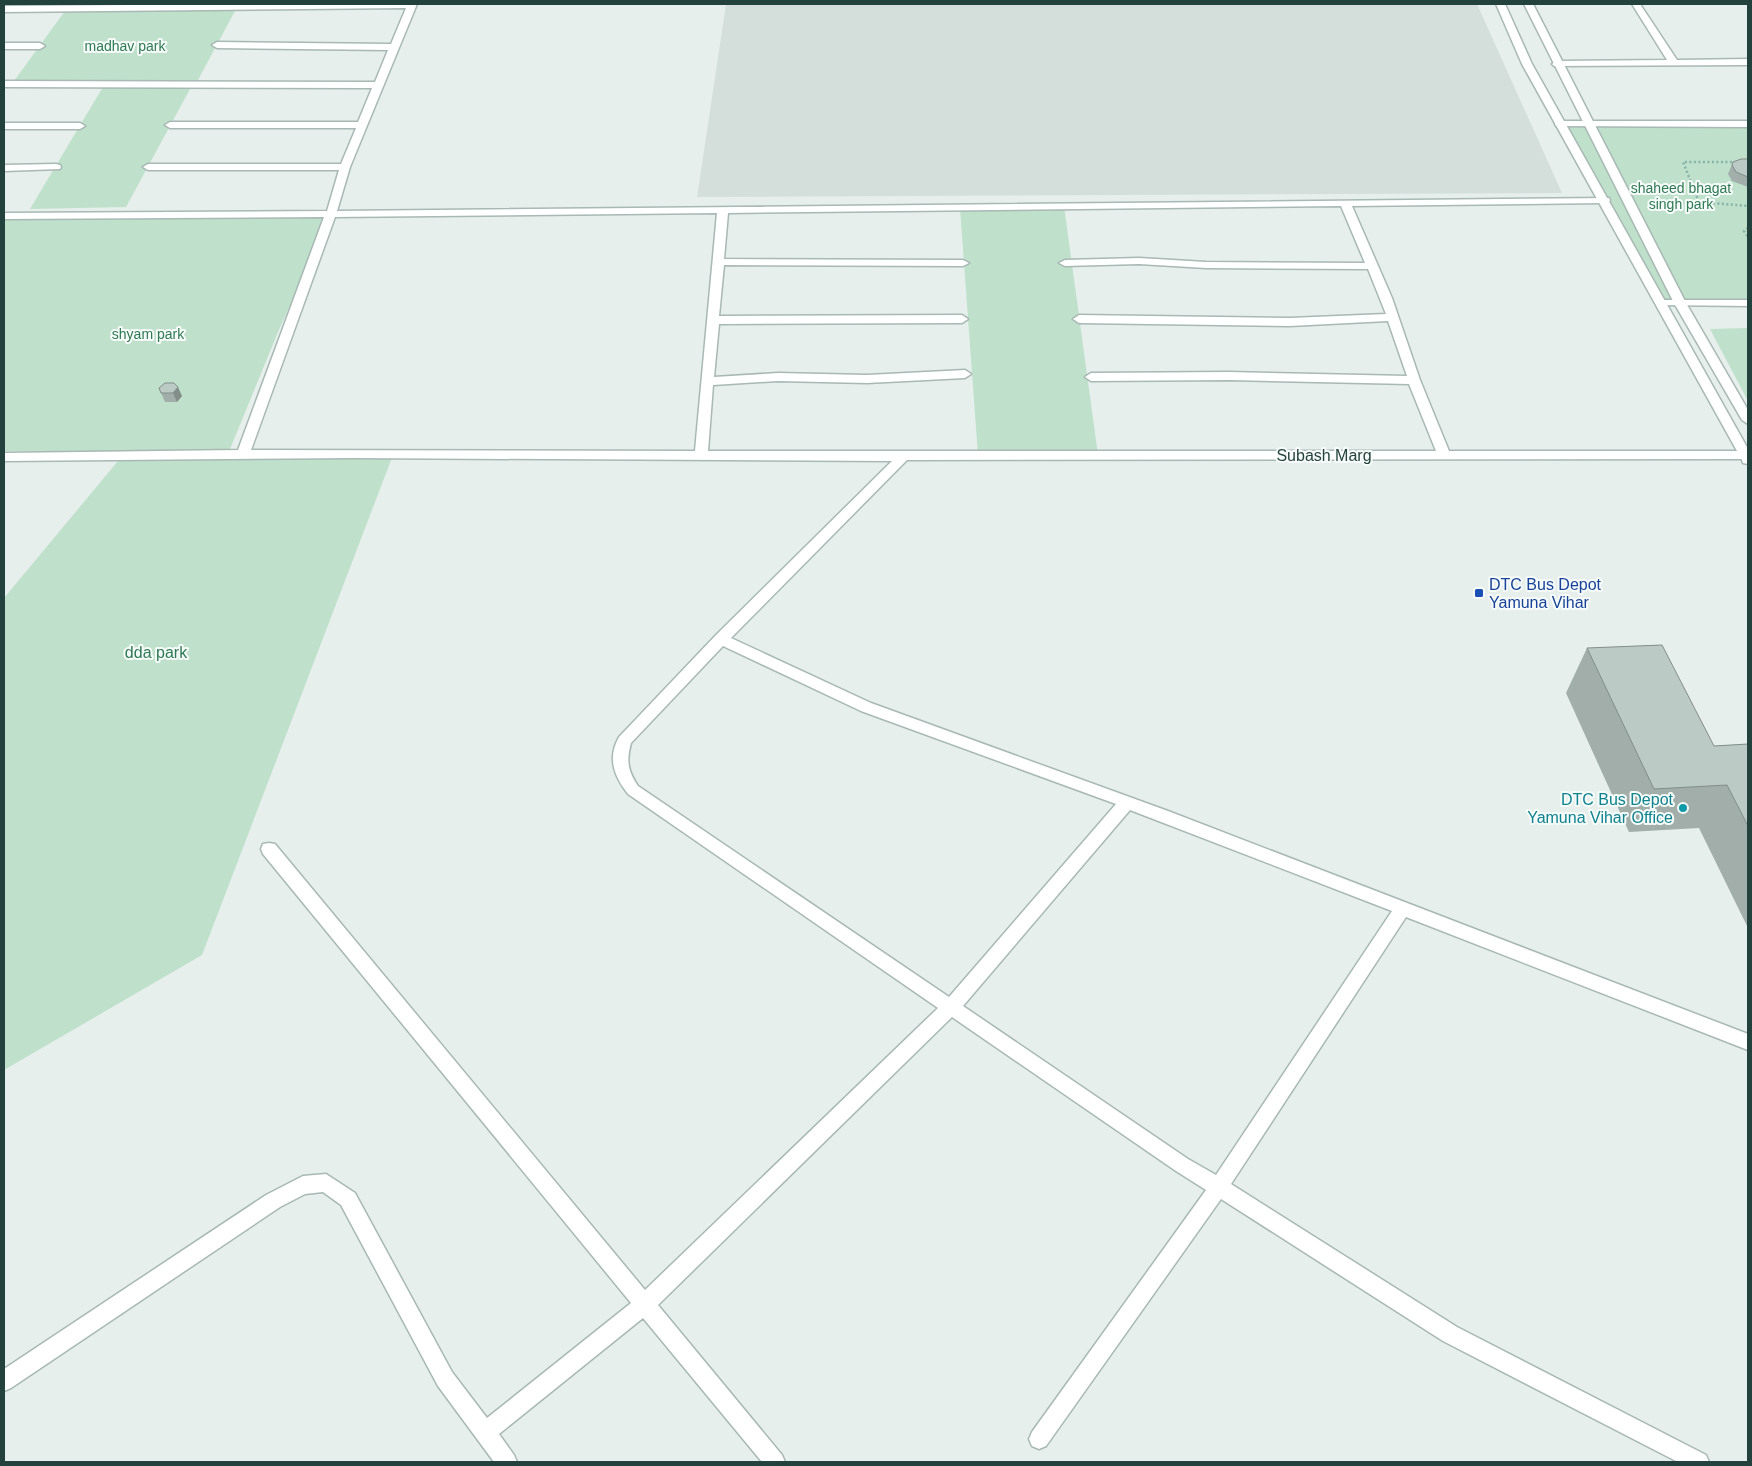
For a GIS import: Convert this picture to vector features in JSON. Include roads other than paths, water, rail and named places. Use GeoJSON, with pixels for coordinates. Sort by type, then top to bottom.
{"type":"FeatureCollection","features":[{"type":"Feature","properties":{"kind":"street"},"geometry":{"type":"LineString","coordinates":[[4,9],[412,4],[346,167],[331,214],[243,455]]}},
{"type":"Feature","properties":{"kind":"street"},"geometry":{"type":"LineString","coordinates":[[1500,4],[1527,64],[1605,200],[1747,457]]}},
{"type":"Feature","properties":{"kind":"street"},"geometry":{"type":"LineString","coordinates":[[1528,4],[1680,303],[1748,420]]}},
{"type":"Feature","properties":{"kind":"street"},"geometry":{"type":"LineString","coordinates":[[1636,4],[1674,63]]}},
{"type":"Feature","properties":{"kind":"street"},"geometry":{"type":"LineString","coordinates":[[217,45],[394,47]]}},
{"type":"Feature","properties":{"kind":"street"},"geometry":{"type":"LineString","coordinates":[[4,46],[40,46]]}},
{"type":"Feature","properties":{"kind":"street"},"geometry":{"type":"LineString","coordinates":[[1557,64],[1748,62]]}},
{"type":"Feature","properties":{"kind":"street"},"geometry":{"type":"LineString","coordinates":[[4,84],[378,84]]}},
{"type":"Feature","properties":{"kind":"street"},"geometry":{"type":"LineString","coordinates":[[1560,124],[1748,124]]}},
{"type":"Feature","properties":{"kind":"street"},"geometry":{"type":"LineString","coordinates":[[170,125],[362,125]]}},
{"type":"Feature","properties":{"kind":"street"},"geometry":{"type":"LineString","coordinates":[[4,126],[80,126]]}},
{"type":"Feature","properties":{"kind":"street"},"geometry":{"type":"LineString","coordinates":[[4,168],[56,166]]}},
{"type":"Feature","properties":{"kind":"street"},"geometry":{"type":"LineString","coordinates":[[148,167],[346,167]]}},
{"type":"Feature","properties":{"kind":"street"},"geometry":{"type":"LineString","coordinates":[[4,216],[1605,200]]}},
{"type":"Feature","properties":{"kind":"street"},"geometry":{"type":"LineString","coordinates":[[1346,204],[1392,317],[1414,380],[1444,455]]}},
{"type":"Feature","properties":{"kind":"street"},"geometry":{"type":"LineString","coordinates":[[702,455],[723,210]]}},
{"type":"Feature","properties":{"kind":"street"},"geometry":{"type":"LineString","coordinates":[[1065,264],[1139,261],[1206,265],[1372,266]]}},
{"type":"Feature","properties":{"kind":"street"},"geometry":{"type":"LineString","coordinates":[[718,262],[963,263]]}},
{"type":"Feature","properties":{"kind":"street"},"geometry":{"type":"LineString","coordinates":[[1661,303],[1748,303]]}},
{"type":"Feature","properties":{"kind":"street"},"geometry":{"type":"LineString","coordinates":[[1080,319],[1290,322],[1392,317]]}},
{"type":"Feature","properties":{"kind":"street"},"geometry":{"type":"LineString","coordinates":[[713,320],[962,319]]}},
{"type":"Feature","properties":{"kind":"street"},"geometry":{"type":"LineString","coordinates":[[708,381],[778,377],[867,378],[965,374]]}},
{"type":"Feature","properties":{"kind":"street"},"geometry":{"type":"LineString","coordinates":[[1091,377],[1229,376],[1414,380]]}},
{"type":"Feature","properties":{"kind":"street","name":"Subash Marg"},"geometry":{"type":"LineString","coordinates":[[4,457],[243,455],[903,457],[978,455],[1444,455],[1747,457]]}},
{"type":"Feature","properties":{"kind":"street"},"geometry":{"type":"LineString","coordinates":[[903,457],[721,638],[624,741],[618,761],[621,774],[633,790],[1182,1165],[1220,1187],[1450,1334],[1518,1371],[1699,1462]]}},
{"type":"Feature","properties":{"kind":"street"},"geometry":{"type":"LineString","coordinates":[[721,638],[866,707],[1126,802],[1748,1042]]}},
{"type":"Feature","properties":{"kind":"street"},"geometry":{"type":"LineString","coordinates":[[484,1433],[645,1304],[952,1008],[1126,802]]}},
{"type":"Feature","properties":{"kind":"street"},"geometry":{"type":"LineString","coordinates":[[269,849],[775,1462]]}},
{"type":"Feature","properties":{"kind":"street"},"geometry":{"type":"LineString","coordinates":[[1039,1439],[1220,1187],[1403,908]]}},
{"type":"Feature","properties":{"kind":"street"},"geometry":{"type":"LineString","coordinates":[[4,1381],[273,1201],[302,1185],[326,1183],[348,1199],[445,1379],[507,1462]]}},
{"type":"Feature","properties":{"kind":"place","name":"DTC Bus Depot Yamuna Vihar"},"geometry":{"type":"Point","coordinates":[1479,593]}},
{"type":"Feature","properties":{"kind":"place","name":"DTC Bus Depot Yamuna Vihar Office"},"geometry":{"type":"Point","coordinates":[1683,808]}},
{"type":"Feature","properties":{"kind":"park label","name":"madhav park"},"geometry":{"type":"Point","coordinates":[125,46]}},
{"type":"Feature","properties":{"kind":"park label","name":"shaheed bhagat singh park"},"geometry":{"type":"Point","coordinates":[1681,196]}},
{"type":"Feature","properties":{"kind":"park label","name":"shyam park"},"geometry":{"type":"Point","coordinates":[148,334]}},
{"type":"Feature","properties":{"kind":"park label","name":"dda park"},"geometry":{"type":"Point","coordinates":[156,652]}}]}
